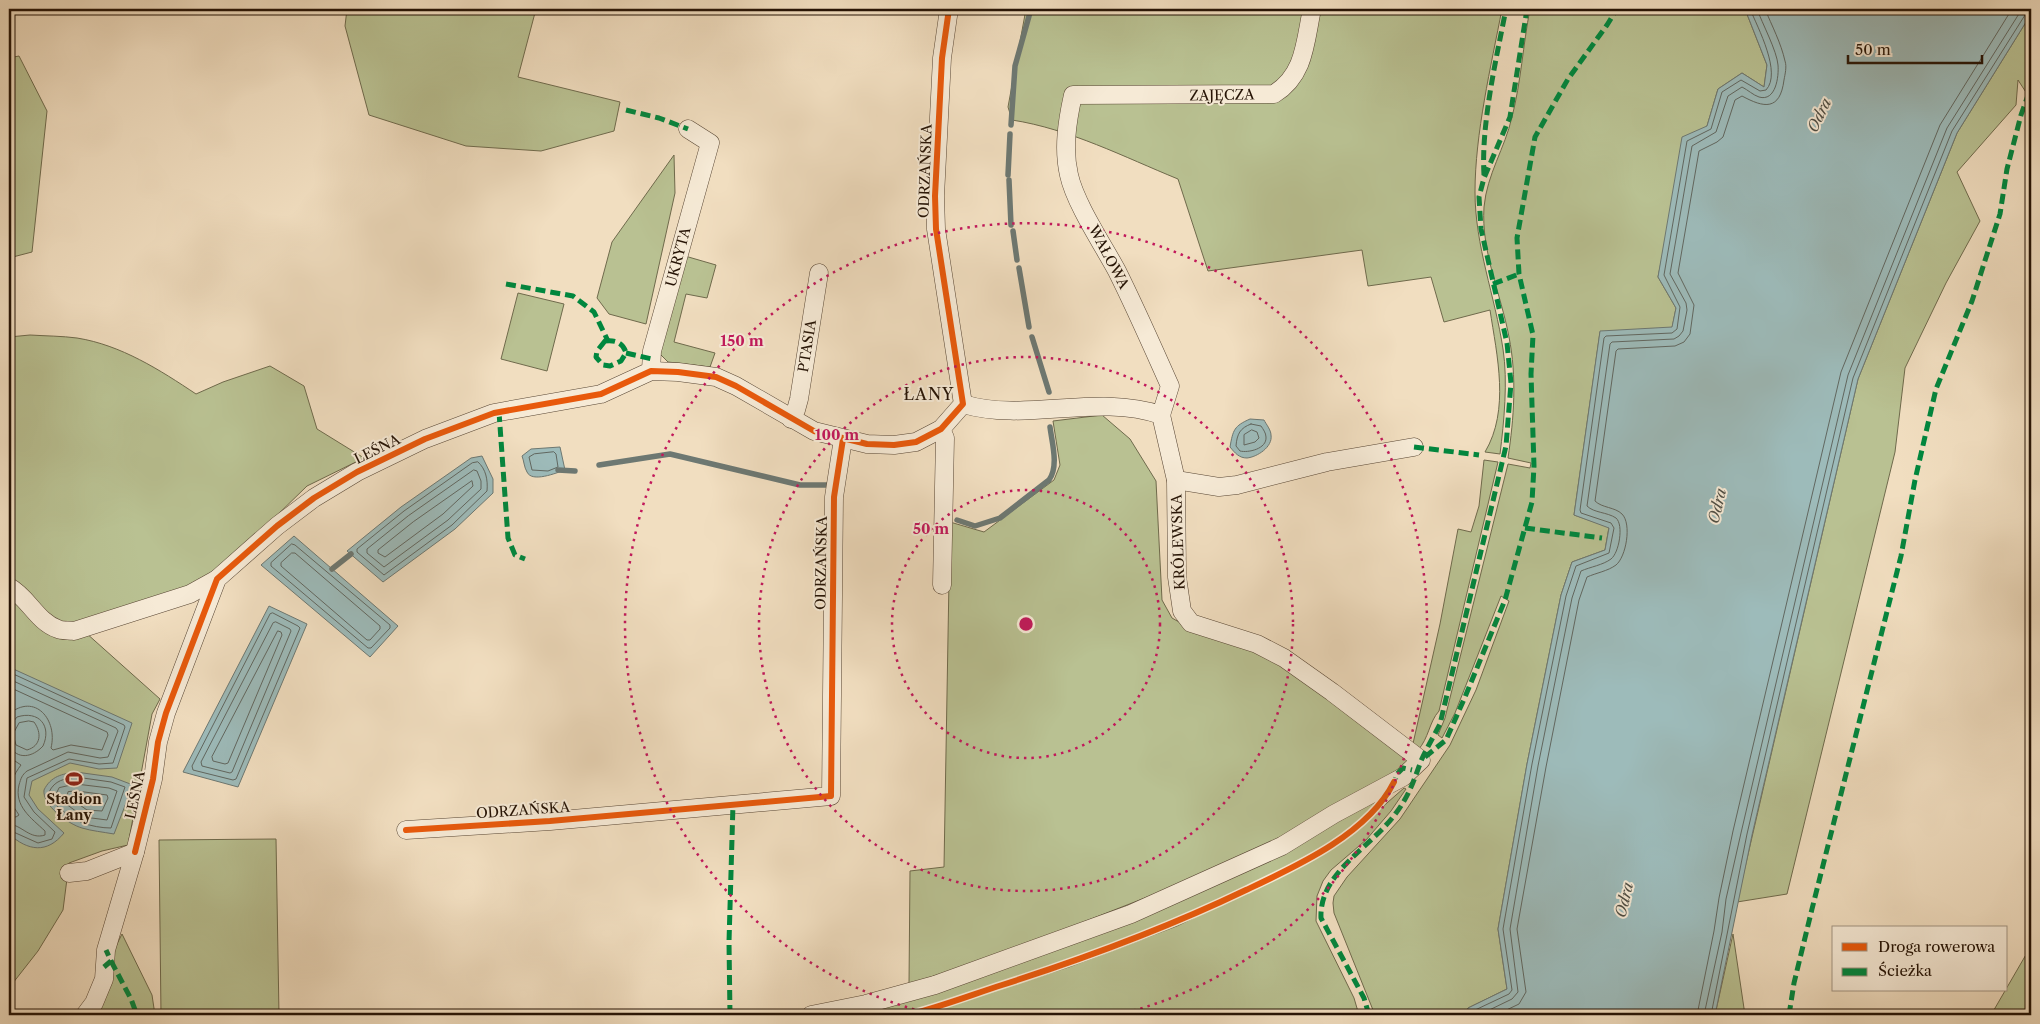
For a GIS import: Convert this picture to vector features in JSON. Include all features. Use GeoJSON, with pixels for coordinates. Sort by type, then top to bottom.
{"type":"FeatureCollection","features":[{"type":"Feature","properties":{"kind":"street","name":"ODRZAŃSKA"},"geometry":{"type":"LineString","coordinates":[[949,9],[942,58],[935,196],[936,229],[963,404]]}},
{"type":"Feature","properties":{"kind":"street","name":"ZAJĘCZA"},"geometry":{"type":"LineString","coordinates":[[1073,96],[1274,94],[1286,87],[1297,73],[1312,9]]}},
{"type":"Feature","properties":{"kind":"street","name":"WAŁOWA"},"geometry":{"type":"LineString","coordinates":[[1073,96],[1067,123],[1066,146],[1069,176],[1077,198],[1124,284],[1170,386],[1161,415]]}},
{"type":"Feature","properties":{"kind":"street","name":"UKRYTA"},"geometry":{"type":"LineString","coordinates":[[651,371],[652,351],[710,143],[688,129]]}},
{"type":"Feature","properties":{"kind":"street","name":"PTASIA"},"geometry":{"type":"LineString","coordinates":[[791,419],[799,399],[818,273]]}},
{"type":"Feature","properties":{"kind":"street","name":"LEŚNA"},"geometry":{"type":"LineString","coordinates":[[85,1015],[94,1003],[104,979],[111,929],[135,852],[153,779],[158,742],[166,713],[217,579],[276,526],[314,498],[357,472],[425,439],[494,413],[601,394],[651,371],[716,377],[736,386],[814,431],[843,439]]}},
{"type":"Feature","properties":{"kind":"street"},"geometry":{"type":"LineString","coordinates":[[843,439],[876,444],[916,442],[941,429],[963,404],[981,409],[1005,411],[1117,405],[1149,410],[1161,415]]}},
{"type":"Feature","properties":{"kind":"street","name":"KRÓLEWSKA"},"geometry":{"type":"LineString","coordinates":[[811,1015],[866,1004],[935,985],[1131,914],[1282,846],[1334,814],[1403,777],[1422,760],[1284,658],[1233,635],[1191,623],[1182,611],[1177,577],[1176,480],[1161,415]]}},
{"type":"Feature","properties":{"kind":"street"},"geometry":{"type":"LineString","coordinates":[[941,429],[945,438],[942,585]]}},
{"type":"Feature","properties":{"kind":"street","name":"ODRZAŃSKA"},"geometry":{"type":"LineString","coordinates":[[406,830],[550,821],[831,796],[834,496],[843,439]]}},
{"type":"Feature","properties":{"kind":"street","name":"KRÓLEWSKA"},"geometry":{"type":"LineString","coordinates":[[1176,480],[1218,487],[1237,485],[1327,462],[1414,447]]}},
{"type":"Feature","properties":{"kind":"street"},"geometry":{"type":"LineString","coordinates":[[9,588],[15,590],[42,618],[58,629],[74,631],[190,594],[217,579]]}},
{"type":"Feature","properties":{"kind":"street"},"geometry":{"type":"LineString","coordinates":[[69,873],[87,871],[135,852]]}},
{"type":"Feature","properties":{"kind":"green space"},"geometry":{"type":"Polygon","coordinates":[[[347,9],[536,9],[518,77],[620,102],[614,131],[541,151],[466,146],[369,115],[345,26],[347,9]]]}},
{"type":"Feature","properties":{"kind":"green space"},"geometry":{"type":"Polygon","coordinates":[[[1026,9],[1305,9],[1284,95],[1316,9],[1502,9],[1481,124],[1475,192],[1478,232],[1503,349],[1505,402],[1500,454],[1485,452],[1493,436],[1497,419],[1500,382],[1490,310],[1444,322],[1431,277],[1368,286],[1362,250],[1208,271],[1178,179],[1076,137],[1034,124],[1012,120],[1008,107],[1026,9]]]}},
{"type":"Feature","properties":{"kind":"green space"},"geometry":{"type":"Polygon","coordinates":[[[1530,9],[1745,9],[1767,65],[1764,87],[1742,73],[1718,89],[1707,126],[1667,233],[1658,277],[1676,308],[1672,328],[1600,332],[1574,515],[1609,527],[1605,550],[1572,562],[1561,595],[1527,764],[1498,929],[1507,989],[1468,1008],[1466,1015],[1375,1015],[1334,913],[1334,896],[1347,877],[1400,819],[1450,745],[1476,690],[1509,601],[1501,596],[1455,713],[1442,738],[1438,735],[1445,718],[1508,464],[1530,468],[1531,463],[1508,458],[1513,413],[1514,382],[1512,352],[1506,321],[1488,257],[1484,224],[1484,207],[1489,183],[1509,128],[1515,104],[1530,9]]]}},
{"type":"Feature","properties":{"kind":"green space"},"geometry":{"type":"Polygon","coordinates":[[[2031,14],[2031,100],[2018,80],[2016,105],[1957,172],[1980,221],[1946,283],[1905,368],[1895,452],[1787,894],[1737,902],[1858,379],[1957,133],[2031,14]]]}},
{"type":"Feature","properties":{"kind":"green space"},"geometry":{"type":"Polygon","coordinates":[[[19,56],[47,111],[32,252],[9,258],[9,58],[19,56]]]}},
{"type":"Feature","properties":{"kind":"green space"},"geometry":{"type":"Polygon","coordinates":[[[674,155],[675,193],[646,324],[609,314],[597,298],[612,242],[674,155]]]}},
{"type":"Feature","properties":{"kind":"green space"},"geometry":{"type":"Polygon","coordinates":[[[685,256],[716,265],[707,298],[686,294],[674,342],[715,353],[710,367],[668,362],[660,354],[685,256]]]}},
{"type":"Feature","properties":{"kind":"green space"},"geometry":{"type":"Polygon","coordinates":[[[518,293],[564,304],[547,371],[501,359],[518,293]]]}},
{"type":"Feature","properties":{"kind":"green space"},"geometry":{"type":"Polygon","coordinates":[[[30,335],[77,338],[109,346],[140,360],[196,394],[223,382],[270,366],[304,386],[317,429],[364,458],[307,486],[229,562],[190,587],[76,624],[160,699],[152,714],[128,845],[102,851],[69,863],[63,910],[38,951],[9,988],[9,337],[30,335]]]}},
{"type":"Feature","properties":{"kind":"green space"},"geometry":{"type":"Polygon","coordinates":[[[1102,415],[1130,439],[1156,481],[1162,600],[1172,618],[1186,626],[1256,649],[1326,694],[1408,759],[1407,764],[1305,825],[1211,872],[997,956],[909,984],[910,871],[944,867],[950,522],[984,532],[1054,480],[1060,465],[1053,421],[1102,415]]]}},
{"type":"Feature","properties":{"kind":"green space"},"geometry":{"type":"Polygon","coordinates":[[[1484,460],[1498,462],[1439,711],[1418,750],[1412,748],[1440,624],[1458,529],[1471,532],[1479,506],[1484,460]]]}},
{"type":"Feature","properties":{"kind":"green space"},"geometry":{"type":"Polygon","coordinates":[[[1404,788],[1406,789],[1391,811],[1366,840],[1331,870],[1323,881],[1317,896],[1316,921],[1354,998],[1359,1015],[919,1015],[1069,967],[1177,926],[1321,856],[1363,824],[1404,788]]]}},
{"type":"Feature","properties":{"kind":"green space"},"geometry":{"type":"Polygon","coordinates":[[[1378,796],[1380,799],[1358,822],[1320,850],[1180,919],[1069,961],[899,1015],[839,1015],[993,970],[1378,796]]]}},
{"type":"Feature","properties":{"kind":"green space"},"geometry":{"type":"Polygon","coordinates":[[[276,839],[279,1015],[161,1015],[159,840],[276,839]]]}},
{"type":"Feature","properties":{"kind":"green space"},"geometry":{"type":"Polygon","coordinates":[[[122,934],[152,995],[155,1015],[91,1015],[106,966],[122,934]]]}},
{"type":"Feature","properties":{"kind":"green space"},"geometry":{"type":"Polygon","coordinates":[[[1733,934],[1745,1015],[1715,1015],[1733,934]]]}},
{"type":"Feature","properties":{"kind":"green space"},"geometry":{"type":"Polygon","coordinates":[[[2031,946],[2031,1015],[1991,1015],[2004,992],[2008,992],[2008,986],[2031,946]]]}},
{"type":"Feature","properties":{"kind":"water","name":"Odra"},"geometry":{"type":"Polygon","coordinates":[[[1745,9],[2031,9],[2031,14],[1957,133],[1858,379],[1752,835],[1715,1015],[1466,1015],[1468,1008],[1507,989],[1498,929],[1527,764],[1561,595],[1572,562],[1605,550],[1609,528],[1574,515],[1600,331],[1672,327],[1676,308],[1658,277],[1682,137],[1707,126],[1718,89],[1742,73],[1764,87],[1767,65],[1745,9]]]}},
{"type":"Feature","properties":{"kind":"water"},"geometry":{"type":"Polygon","coordinates":[[[1250,419],[1264,420],[1270,431],[1271,439],[1270,444],[1264,451],[1244,458],[1237,455],[1230,447],[1232,436],[1237,426],[1250,419]]]}},
{"type":"Feature","properties":{"kind":"water"},"geometry":{"type":"Polygon","coordinates":[[[560,447],[565,470],[539,477],[534,477],[527,472],[522,456],[531,449],[560,447]]]}},
{"type":"Feature","properties":{"kind":"water"},"geometry":{"type":"Polygon","coordinates":[[[482,456],[493,479],[493,493],[455,529],[383,582],[347,551],[401,507],[471,458],[482,456]]]}},
{"type":"Feature","properties":{"kind":"water"},"geometry":{"type":"Polygon","coordinates":[[[294,536],[398,626],[370,657],[261,565],[294,536]]]}},
{"type":"Feature","properties":{"kind":"water"},"geometry":{"type":"Polygon","coordinates":[[[269,606],[307,624],[238,787],[183,772],[269,606]]]}},
{"type":"Feature","properties":{"kind":"water"},"geometry":{"type":"Polygon","coordinates":[[[9,667],[132,723],[117,768],[99,769],[70,763],[32,781],[29,795],[38,809],[64,833],[58,840],[44,847],[30,847],[9,834],[9,667]]]}},
{"type":"Feature","properties":{"kind":"water"},"geometry":{"type":"Polygon","coordinates":[[[76,772],[112,777],[133,785],[114,834],[76,826],[63,818],[47,802],[44,790],[47,785],[62,775],[76,772]]]}},
{"type":"Feature","properties":{"kind":"waterway"},"geometry":{"type":"LineString","coordinates":[[1011,125],[1015,66],[1031,9]]}},
{"type":"Feature","properties":{"kind":"waterway"},"geometry":{"type":"LineString","coordinates":[[1008,175],[1010,134]]}},
{"type":"Feature","properties":{"kind":"waterway"},"geometry":{"type":"LineString","coordinates":[[1009,180],[1011,225]]}},
{"type":"Feature","properties":{"kind":"waterway"},"geometry":{"type":"LineString","coordinates":[[1013,231],[1017,260]]}},
{"type":"Feature","properties":{"kind":"waterway"},"geometry":{"type":"LineString","coordinates":[[1019,268],[1029,327]]}},
{"type":"Feature","properties":{"kind":"waterway"},"geometry":{"type":"LineString","coordinates":[[1032,337],[1049,392]]}},
{"type":"Feature","properties":{"kind":"waterway"},"geometry":{"type":"LineString","coordinates":[[957,520],[975,526],[1000,518],[1049,480],[1054,468],[1050,427]]}},
{"type":"Feature","properties":{"kind":"waterway"},"geometry":{"type":"LineString","coordinates":[[599,465],[670,454],[800,485],[828,485]]}},
{"type":"Feature","properties":{"kind":"waterway"},"geometry":{"type":"LineString","coordinates":[[558,470],[575,471]]}},
{"type":"Feature","properties":{"kind":"waterway"},"geometry":{"type":"LineString","coordinates":[[332,569],[351,554]]}},
{"type":"Feature","properties":{"kind":"marked path"},"geometry":{"type":"LineString","coordinates":[[1484,175],[1487,114],[1506,9]]}},
{"type":"Feature","properties":{"kind":"marked path"},"geometry":{"type":"LineString","coordinates":[[1369,1015],[1364,998],[1321,918],[1323,902],[1328,887],[1338,874],[1401,807],[1411,788],[1423,756],[1440,724],[1506,446],[1511,383],[1507,343],[1481,229],[1479,197],[1484,178],[1510,117],[1527,9]]}},
{"type":"Feature","properties":{"kind":"marked path"},"geometry":{"type":"LineString","coordinates":[[1425,757],[1446,740],[1465,697],[1505,600],[1532,502],[1534,466],[1531,374],[1533,335],[1519,274],[1517,238],[1535,137],[1568,79],[1617,9]]}},
{"type":"Feature","properties":{"kind":"marked path"},"geometry":{"type":"LineString","coordinates":[[1789,1015],[1794,983],[1812,909],[1901,556],[1915,480],[1936,389],[1972,301],[2000,214],[2007,169],[2021,115],[2031,87]]}},
{"type":"Feature","properties":{"kind":"marked path"},"geometry":{"type":"LineString","coordinates":[[626,110],[659,118],[688,129]]}},
{"type":"Feature","properties":{"kind":"marked path"},"geometry":{"type":"LineString","coordinates":[[1493,284],[1519,274]]}},
{"type":"Feature","properties":{"kind":"marked path"},"geometry":{"type":"LineString","coordinates":[[506,284],[573,296],[594,312],[608,341]]}},
{"type":"Feature","properties":{"kind":"marked path"},"geometry":{"type":"LineString","coordinates":[[605,341],[615,341],[623,346],[626,353],[621,361],[610,366],[603,365],[596,357],[597,351],[605,341]]}},
{"type":"Feature","properties":{"kind":"marked path"},"geometry":{"type":"LineString","coordinates":[[626,353],[652,359]]}},
{"type":"Feature","properties":{"kind":"marked path"},"geometry":{"type":"LineString","coordinates":[[499,412],[508,538],[515,555],[525,559]]}},
{"type":"Feature","properties":{"kind":"marked path"},"geometry":{"type":"LineString","coordinates":[[1414,447],[1479,455]]}},
{"type":"Feature","properties":{"kind":"marked path"},"geometry":{"type":"LineString","coordinates":[[1525,528],[1602,538]]}},
{"type":"Feature","properties":{"kind":"marked path"},"geometry":{"type":"LineString","coordinates":[[1392,787],[1398,773],[1403,768],[1412,770]]}},
{"type":"Feature","properties":{"kind":"marked path"},"geometry":{"type":"LineString","coordinates":[[730,1015],[729,942],[733,804]]}},
{"type":"Feature","properties":{"kind":"marked path"},"geometry":{"type":"LineString","coordinates":[[104,967],[111,961],[106,950]]}},
{"type":"Feature","properties":{"kind":"marked path"},"geometry":{"type":"LineString","coordinates":[[111,961],[131,999],[137,1015]]}},
{"type":"Feature","properties":{"kind":"cycle path"},"geometry":{"type":"LineString","coordinates":[[135,852],[153,779],[158,742],[166,713],[217,579],[277,526],[314,498],[357,472],[425,439],[494,413],[601,394],[651,371],[716,377],[736,386],[814,431],[867,444],[894,445],[916,442],[941,429],[963,404],[936,229],[935,196],[942,58],[949,9]]}},
{"type":"Feature","properties":{"kind":"cycle path"},"geometry":{"type":"LineString","coordinates":[[406,830],[550,821],[831,796],[834,497],[843,439]]}},
{"type":"Feature","properties":{"kind":"cycle path"},"geometry":{"type":"LineString","coordinates":[[908,1015],[944,1005],[1126,942],[1266,881],[1308,859],[1349,833],[1382,801],[1394,782]]}},
{"type":"Feature","properties":{"kind":"place","name":"Stadion Łany"},"geometry":{"type":"Point","coordinates":[74,779]}},
{"type":"Feature","properties":{"kind":"district","name":"ŁANY"},"geometry":{"type":"Point","coordinates":[929,394]}}]}
